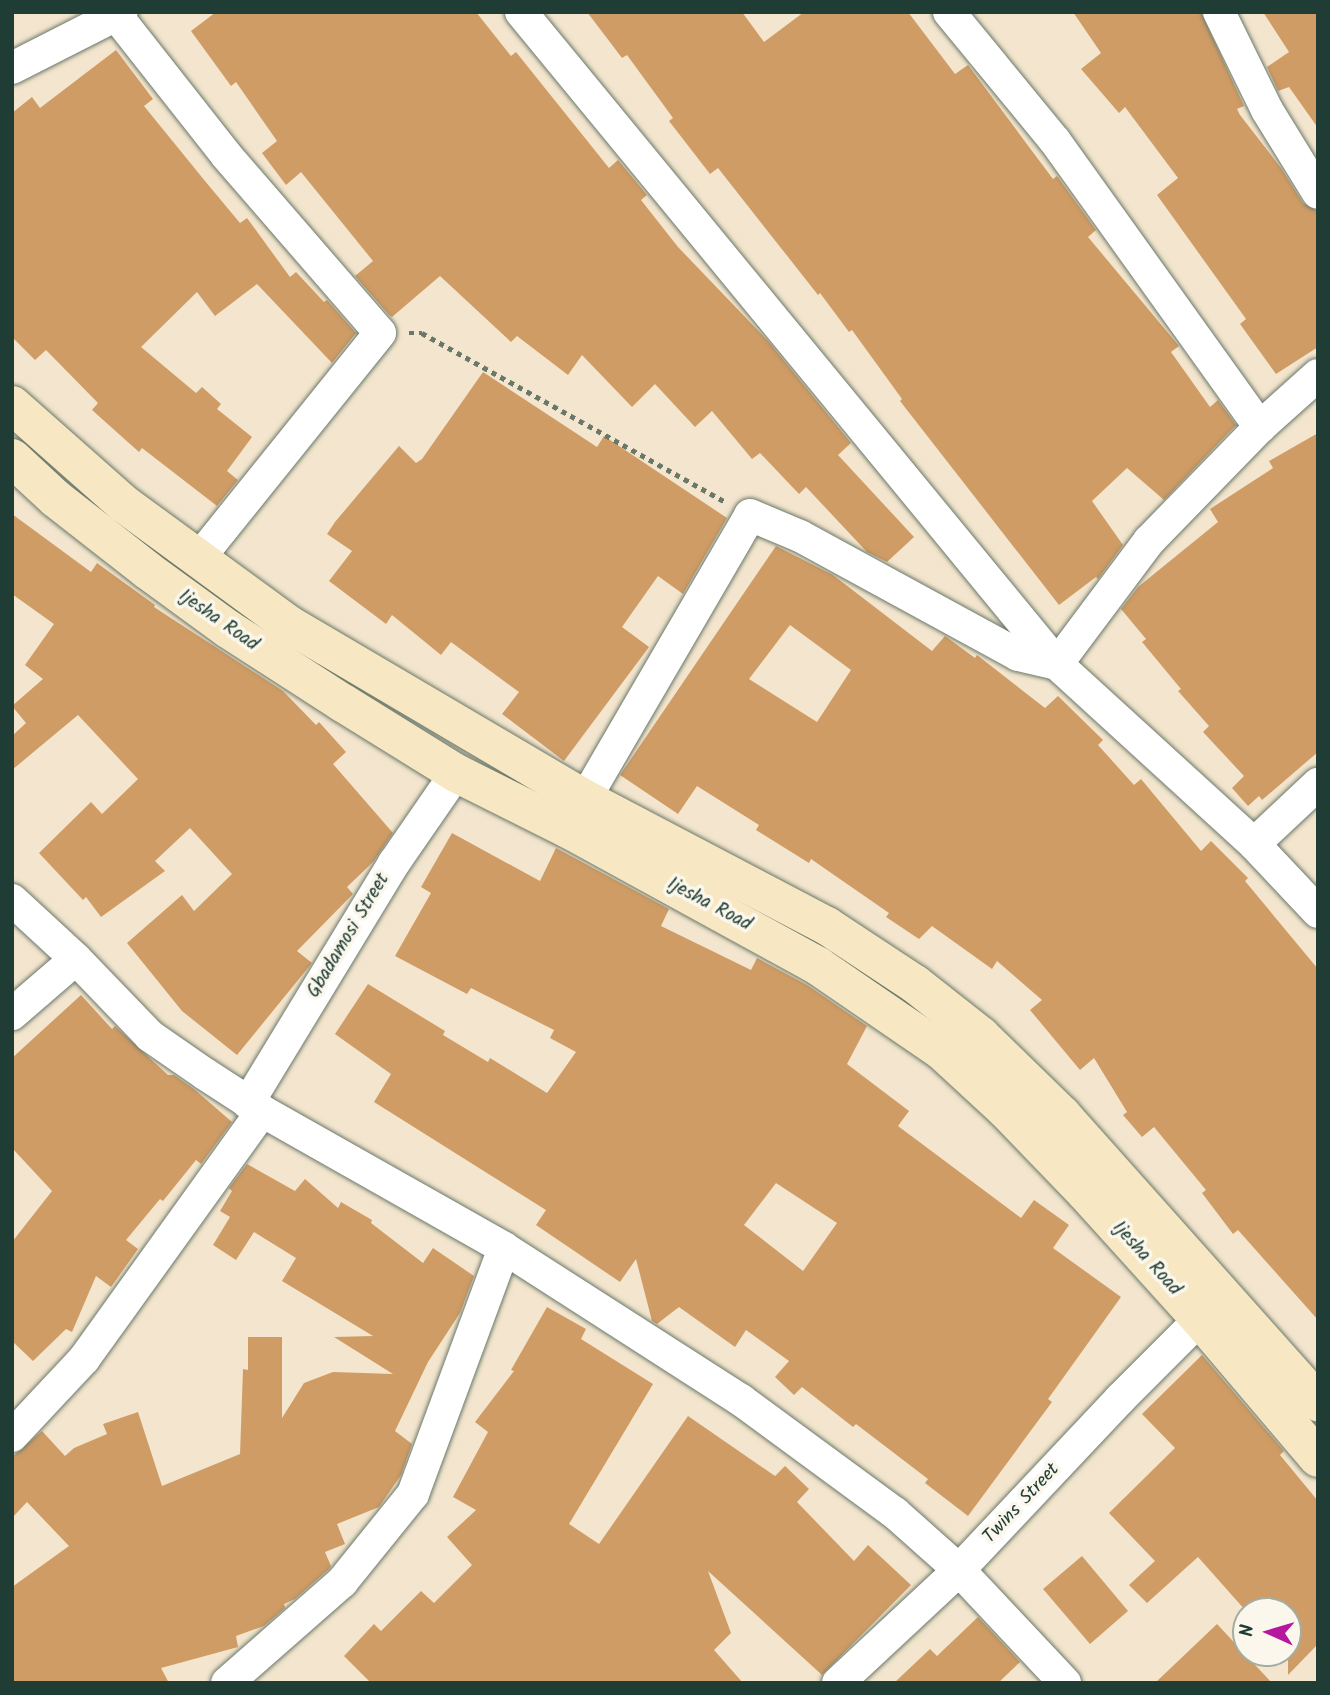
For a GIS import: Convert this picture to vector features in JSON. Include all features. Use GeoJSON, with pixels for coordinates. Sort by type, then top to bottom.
{"type":"FeatureCollection","features":[{"type":"Feature","properties":{"kind":"main road","name":"Ijesha Road"},"geometry":{"type":"LineString","coordinates":[[12,405],[124,504],[288,624],[584,799],[827,926],[915,985],[981,1036],[1062,1115],[1318,1402]]}},
{"type":"Feature","properties":{"kind":"main road","name":"Ijesha Road"},"geometry":{"type":"LineString","coordinates":[[12,458],[99,534],[228,629],[456,773],[568,829],[807,959],[942,1051],[1006,1110],[1200,1319],[1318,1458]]}},
{"type":"Feature","properties":{"kind":"main road"},"geometry":{"type":"LineString","coordinates":[[99,534],[124,504]]}},
{"type":"Feature","properties":{"kind":"street"},"geometry":{"type":"LineString","coordinates":[[521,12],[1057,663],[1254,844],[1318,912]]}},
{"type":"Feature","properties":{"kind":"street"},"geometry":{"type":"LineString","coordinates":[[949,12],[1055,141],[1260,427]]}},
{"type":"Feature","properties":{"kind":"street"},"geometry":{"type":"LineString","coordinates":[[1219,12],[1267,110],[1318,193]]}},
{"type":"Feature","properties":{"kind":"street"},"geometry":{"type":"LineString","coordinates":[[12,68],[119,14],[226,155],[380,334],[199,558]]}},
{"type":"Feature","properties":{"kind":"street"},"geometry":{"type":"LineString","coordinates":[[1057,663],[1149,541],[1260,427],[1318,374]]}},
{"type":"Feature","properties":{"kind":"street"},"geometry":{"type":"LineString","coordinates":[[584,799],[750,515],[800,536],[970,632],[1018,655],[1057,663]]}},
{"type":"Feature","properties":{"kind":"street","name":"Gbadamosi Street"},"geometry":{"type":"LineString","coordinates":[[12,1436],[84,1359],[255,1107],[394,863],[456,773]]}},
{"type":"Feature","properties":{"kind":"street"},"geometry":{"type":"LineString","coordinates":[[1254,844],[1318,784]]}},
{"type":"Feature","properties":{"kind":"street"},"geometry":{"type":"LineString","coordinates":[[12,900],[76,960],[150,1036],[255,1107],[504,1248],[741,1400],[895,1513],[959,1570],[1065,1683]]}},
{"type":"Feature","properties":{"kind":"street"},"geometry":{"type":"LineString","coordinates":[[12,1014],[76,960]]}},
{"type":"Feature","properties":{"kind":"street"},"geometry":{"type":"LineString","coordinates":[[228,1683],[342,1582],[412,1494],[504,1248]]}},
{"type":"Feature","properties":{"kind":"street","name":"Twins Street"},"geometry":{"type":"LineString","coordinates":[[838,1683],[959,1570],[1120,1399],[1200,1319]]}},
{"type":"Feature","properties":{"kind":"path"},"geometry":{"type":"LineString","coordinates":[[380,334],[422,333],[750,515]]}},
{"type":"Feature","properties":{"kind":"building"},"geometry":{"type":"Polygon","coordinates":[[[216,12],[476,12],[511,56],[516,52],[609,168],[618,160],[647,195],[641,200],[678,247],[768,341],[851,443],[838,455],[914,537],[887,562],[867,552],[806,487],[799,494],[760,453],[752,459],[712,411],[695,427],[655,384],[632,407],[582,355],[568,375],[517,336],[511,342],[440,276],[392,317],[389,315],[355,276],[373,261],[301,172],[286,185],[262,153],[277,141],[236,82],[231,86],[191,31],[216,12]]]}},
{"type":"Feature","properties":{"kind":"building"},"geometry":{"type":"Polygon","coordinates":[[[587,12],[742,12],[764,42],[804,12],[908,12],[955,74],[968,65],[1053,179],[1057,176],[1096,230],[1088,237],[1179,346],[1171,352],[1210,407],[1218,400],[1236,425],[1164,500],[1127,468],[1092,501],[1123,545],[1098,579],[1096,577],[1059,605],[900,401],[902,399],[852,330],[849,332],[820,293],[818,295],[718,168],[710,174],[669,121],[673,118],[627,55],[622,58],[587,12]]]}},
{"type":"Feature","properties":{"kind":"building"},"geometry":{"type":"Polygon","coordinates":[[[1073,12],[1201,12],[1244,106],[1237,109],[1240,115],[1281,168],[1303,203],[1318,211],[1318,347],[1276,374],[1240,324],[1246,319],[1157,195],[1178,178],[1125,107],[1119,113],[1081,69],[1101,53],[1073,12]]]}},
{"type":"Feature","properties":{"kind":"building"},"geometry":{"type":"Polygon","coordinates":[[[1263,12],[1318,12],[1318,128],[1289,87],[1278,91],[1267,67],[1289,52],[1263,12]]]}},
{"type":"Feature","properties":{"kind":"building"},"geometry":{"type":"Polygon","coordinates":[[[116,50],[153,99],[144,106],[240,223],[247,218],[290,277],[296,272],[324,302],[327,300],[356,333],[332,363],[257,284],[215,316],[197,292],[141,347],[196,393],[202,387],[221,404],[217,409],[252,437],[227,471],[238,480],[217,506],[142,448],[139,452],[92,410],[98,403],[46,350],[35,360],[12,337],[12,113],[32,97],[40,108],[116,50]]]}},
{"type":"Feature","properties":{"kind":"building"},"geometry":{"type":"Polygon","coordinates":[[[483,372],[597,447],[604,436],[727,518],[683,594],[658,576],[622,627],[649,647],[564,761],[502,714],[519,692],[451,642],[441,655],[392,615],[386,624],[329,581],[352,551],[327,534],[335,522],[399,446],[416,463],[422,459],[483,372]]]}},
{"type":"Feature","properties":{"kind":"building"},"geometry":{"type":"Polygon","coordinates":[[[1318,433],[1318,752],[1262,800],[1259,796],[1248,806],[1232,788],[1244,776],[1203,732],[1209,726],[1178,691],[1181,689],[1142,642],[1146,639],[1121,609],[1138,587],[1218,522],[1210,509],[1273,468],[1269,461],[1318,433]]]}},
{"type":"Feature","properties":{"kind":"building"},"geometry":{"type":"Polygon","coordinates":[[[12,514],[91,572],[97,563],[155,605],[154,607],[283,691],[316,725],[319,722],[346,752],[333,764],[393,833],[373,862],[347,887],[353,894],[297,951],[312,963],[237,1055],[182,1011],[127,943],[182,895],[194,911],[232,874],[190,828],[155,861],[165,871],[101,917],[86,897],[83,900],[39,853],[91,802],[102,814],[138,779],[78,715],[12,770],[12,736],[26,723],[12,706],[43,679],[25,665],[54,624],[12,594],[12,514]]]}},
{"type":"Feature","properties":{"kind":"building"},"geometry":{"type":"Polygon","coordinates":[[[776,546],[833,575],[932,651],[945,636],[975,658],[977,655],[1045,708],[1058,696],[1103,740],[1098,745],[1134,785],[1141,779],[1201,851],[1211,841],[1248,878],[1245,881],[1318,969],[1318,1320],[1238,1230],[1233,1234],[1202,1193],[1206,1190],[1154,1127],[1142,1137],[1123,1115],[1127,1112],[1094,1058],[1080,1070],[1030,1010],[1042,1000],[997,961],[992,969],[932,926],[919,939],[886,917],[889,913],[811,859],[809,863],[756,830],[759,825],[697,786],[678,814],[620,775],[776,546]],[[790,625],[749,679],[817,722],[851,670],[790,625]]]}},
{"type":"Feature","properties":{"kind":"building"},"geometry":{"type":"Polygon","coordinates":[[[452,833],[540,881],[556,848],[669,909],[661,926],[751,970],[757,958],[807,985],[867,1026],[847,1064],[909,1111],[898,1126],[1021,1218],[1034,1200],[1069,1225],[1053,1248],[1121,1297],[1048,1399],[1052,1402],[968,1516],[925,1483],[928,1479],[856,1424],[853,1427],[802,1387],[794,1395],[775,1377],[789,1361],[746,1330],[735,1347],[679,1307],[657,1324],[652,1321],[636,1259],[620,1282],[536,1225],[546,1210],[374,1102],[391,1074],[335,1034],[368,984],[445,1031],[443,1035],[488,1062],[490,1058],[547,1093],[576,1052],[550,1038],[554,1030],[471,988],[467,994],[395,956],[431,893],[421,887],[452,833]],[[776,1183],[744,1225],[803,1271],[837,1223],[776,1183]]]}},
{"type":"Feature","properties":{"kind":"building"},"geometry":{"type":"Polygon","coordinates":[[[81,995],[112,1029],[115,1026],[168,1075],[174,1075],[194,1089],[232,1122],[201,1164],[196,1160],[163,1201],[160,1199],[126,1240],[138,1249],[111,1287],[96,1276],[72,1332],[66,1329],[33,1361],[12,1341],[12,1242],[52,1191],[12,1148],[12,1058],[81,995]]]}},
{"type":"Feature","properties":{"kind":"building"},"geometry":{"type":"Polygon","coordinates":[[[247,1164],[295,1191],[305,1179],[338,1208],[341,1202],[372,1220],[371,1223],[423,1263],[433,1248],[474,1276],[460,1313],[428,1362],[395,1431],[412,1444],[401,1475],[379,1507],[337,1524],[345,1544],[325,1552],[331,1566],[329,1569],[295,1599],[284,1604],[285,1608],[264,1626],[236,1636],[238,1647],[161,1668],[169,1683],[12,1683],[12,1587],[69,1546],[27,1502],[12,1518],[12,1457],[42,1431],[65,1456],[74,1448],[107,1434],[103,1424],[138,1412],[162,1486],[240,1454],[243,1369],[248,1370],[248,1337],[282,1337],[282,1418],[304,1383],[333,1372],[393,1374],[334,1337],[373,1336],[282,1281],[296,1258],[254,1232],[236,1260],[213,1245],[230,1217],[220,1211],[232,1191],[229,1188],[247,1164]]]}},
{"type":"Feature","properties":{"kind":"building"},"geometry":{"type":"Polygon","coordinates":[[[547,1307],[586,1329],[581,1339],[653,1384],[569,1524],[599,1544],[688,1416],[775,1476],[785,1466],[809,1489],[797,1502],[854,1561],[868,1545],[911,1585],[822,1675],[708,1571],[731,1633],[714,1650],[743,1683],[371,1683],[344,1656],[374,1624],[381,1631],[421,1591],[434,1603],[472,1565],[447,1537],[476,1510],[453,1497],[488,1432],[475,1422],[514,1371],[511,1370],[547,1307]]]}},
{"type":"Feature","properties":{"kind":"building"},"geometry":{"type":"Polygon","coordinates":[[[1202,1355],[1284,1451],[1280,1455],[1318,1501],[1318,1644],[1302,1661],[1302,1597],[1234,1597],[1198,1557],[1147,1603],[1129,1585],[1155,1561],[1109,1513],[1175,1448],[1142,1414],[1202,1355]]]}},
{"type":"Feature","properties":{"kind":"building"},"geometry":{"type":"Polygon","coordinates":[[[1082,1556],[1128,1611],[1090,1644],[1043,1589],[1082,1556]]]}},
{"type":"Feature","properties":{"kind":"building"},"geometry":{"type":"Polygon","coordinates":[[[978,1617],[1020,1662],[998,1683],[894,1683],[930,1649],[937,1656],[978,1617]]]}},
{"type":"Feature","properties":{"kind":"building"},"geometry":{"type":"Polygon","coordinates":[[[1217,1624],[1232,1640],[1232,1667],[1257,1667],[1272,1683],[1155,1683],[1217,1624]]]}},
{"type":"Feature","properties":{"kind":"building"},"geometry":{"type":"Polygon","coordinates":[[[1288,1667],[1296,1667],[1288,1675],[1288,1667]]]}}]}
